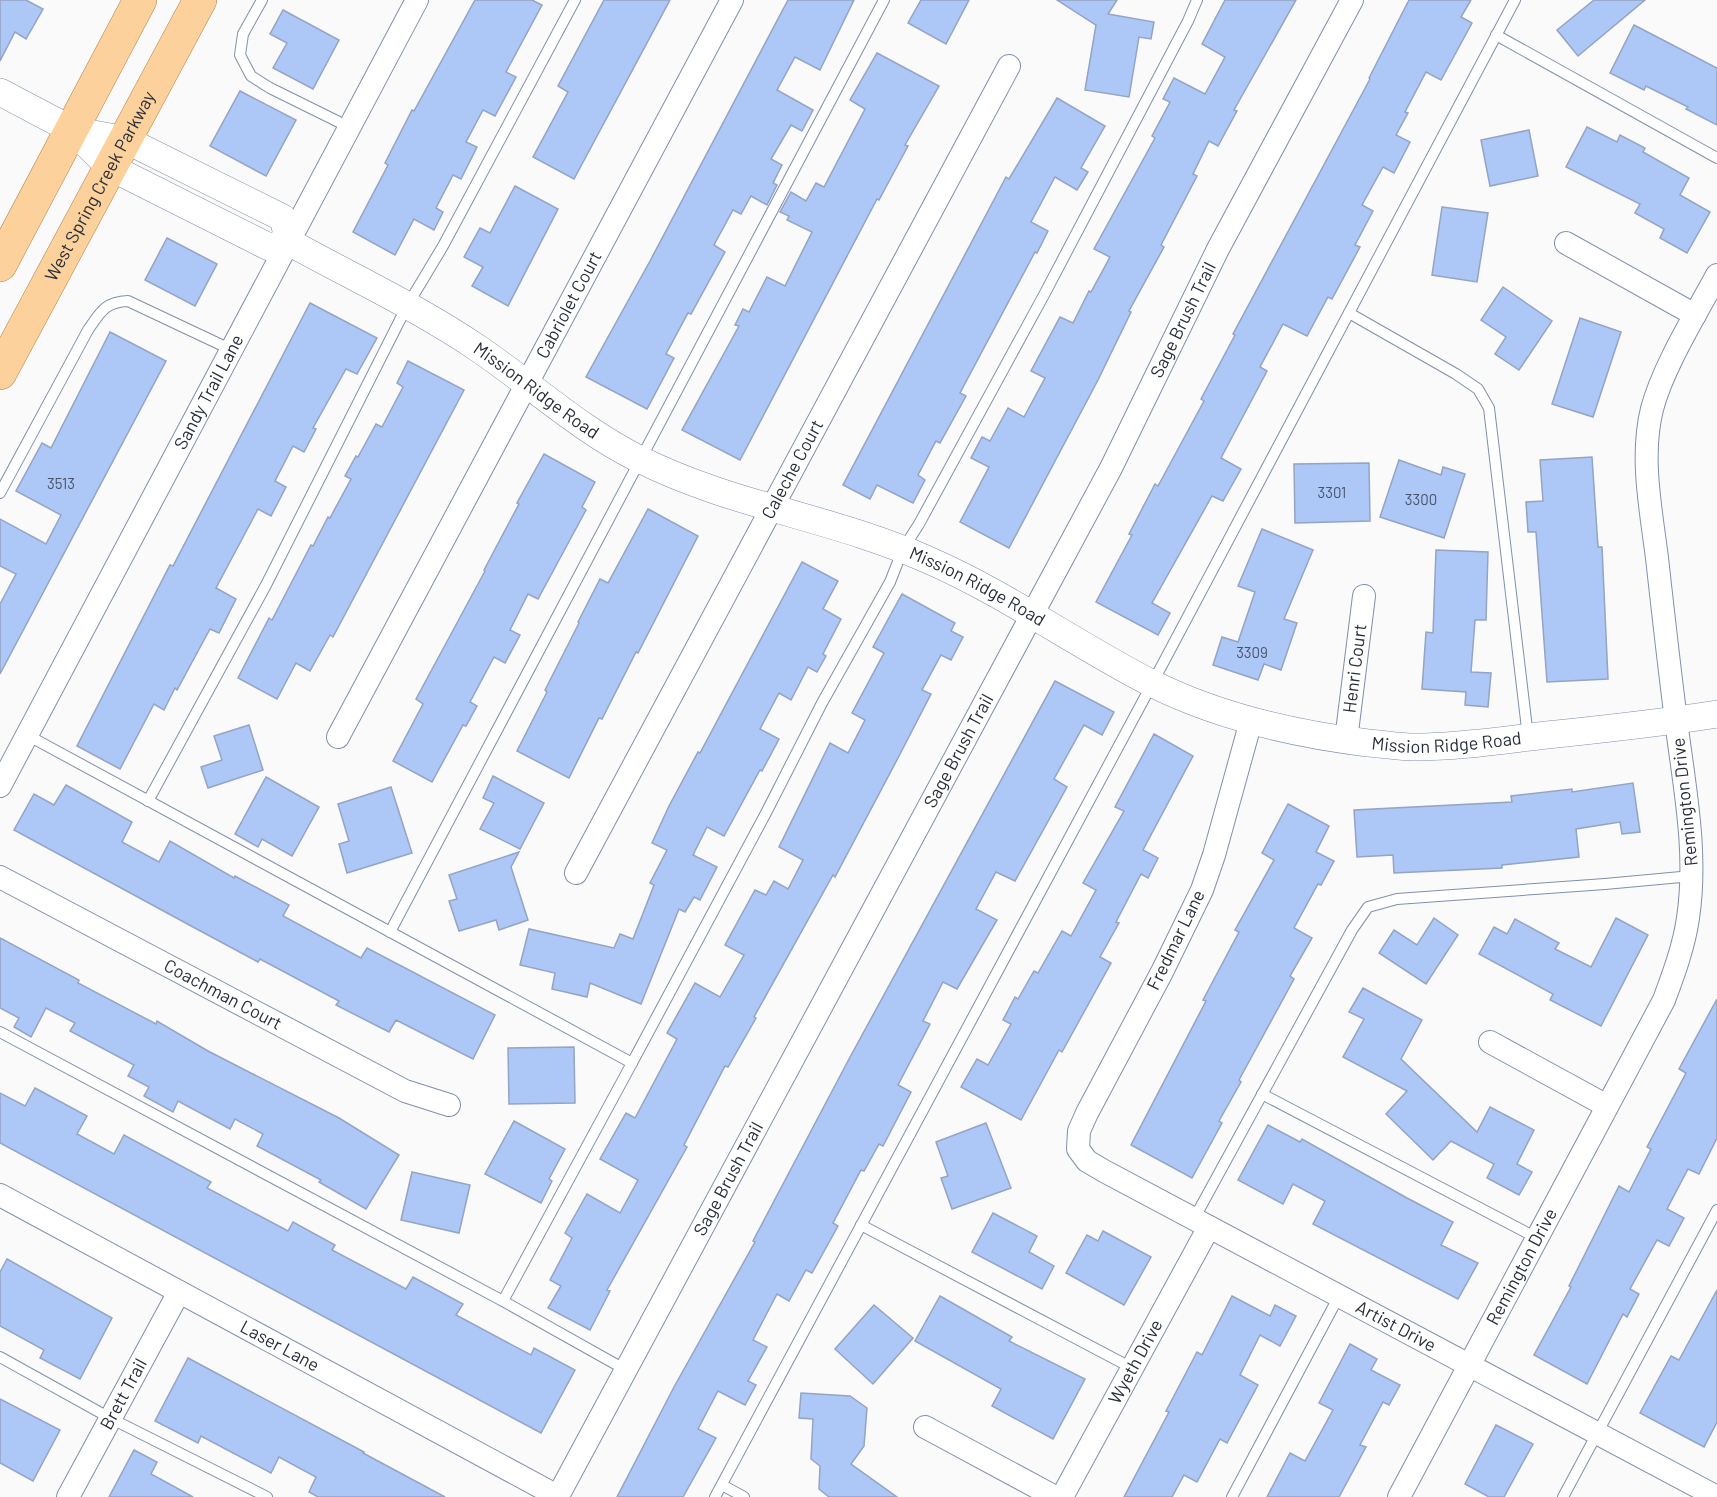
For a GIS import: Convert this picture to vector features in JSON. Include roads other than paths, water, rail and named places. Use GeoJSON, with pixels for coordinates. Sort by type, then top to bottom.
{"type":"FeatureCollection","features":[{"type":"Feature","properties":{"kind":"main road"},"geometry":{"type":"LineString","coordinates":[[0,265],[140,0]]}},
{"type":"Feature","properties":{"kind":"main road","name":"West Spring Creek Parkway"},"geometry":{"type":"LineString","coordinates":[[0,373],[200,0]]}},
{"type":"Feature","properties":{"kind":"street","name":"Sandy Trail Lane"},"geometry":{"type":"LineString","coordinates":[[0,786],[417,0]]}},
{"type":"Feature","properties":{"kind":"street","name":"Cabriolet Court"},"geometry":{"type":"LineString","coordinates":[[338,737],[732,0]]}},
{"type":"Feature","properties":{"kind":"street","name":"Sage Brush Trail"},"geometry":{"type":"LineString","coordinates":[[558,1497],[1033,616],[1111,468],[1218,249],[1352,0]]}},
{"type":"Feature","properties":{"kind":"street","name":"Caleche Court"},"geometry":{"type":"LineString","coordinates":[[576,873],[1010,66]]}},
{"type":"Feature","properties":{"kind":"street"},"geometry":{"type":"LineString","coordinates":[[0,92],[118,153],[283,218],[289,242]]}},
{"type":"Feature","properties":{"kind":"street","name":"Mission Ridge Road"},"geometry":{"type":"LineString","coordinates":[[289,242],[445,327],[596,435],[640,459],[693,483],[903,549],[951,570],[1152,684],[1251,721],[1346,740],[1411,748],[1465,745],[1717,714]]}},
{"type":"Feature","properties":{"kind":"street"},"geometry":{"type":"LineString","coordinates":[[1566,243],[1695,315]]}},
{"type":"Feature","properties":{"kind":"street","name":"Remington Drive"},"geometry":{"type":"LineString","coordinates":[[1399,1497],[1664,1000],[1680,957],[1688,918],[1692,876],[1690,824],[1648,486],[1647,445],[1652,409],[1666,372],[1717,275]]}},
{"type":"Feature","properties":{"kind":"street","name":"Henri Court"},"geometry":{"type":"LineString","coordinates":[[1346,740],[1364,596]]}},
{"type":"Feature","properties":{"kind":"street","name":"Fredmar Lane"},"geometry":{"type":"LineString","coordinates":[[1078,1149],[1079,1131],[1087,1113],[1162,972],[1202,890],[1251,721]]}},
{"type":"Feature","properties":{"kind":"street","name":"Coachman Court"},"geometry":{"type":"LineString","coordinates":[[0,877],[405,1091],[449,1105]]}},
{"type":"Feature","properties":{"kind":"street"},"geometry":{"type":"LineString","coordinates":[[1490,1042],[1606,1106]]}},
{"type":"Feature","properties":{"kind":"street","name":"Artist Drive"},"geometry":{"type":"LineString","coordinates":[[1078,1149],[1087,1161],[1717,1497]]}},
{"type":"Feature","properties":{"kind":"street","name":"Laser Lane"},"geometry":{"type":"LineString","coordinates":[[0,1195],[558,1497]]}},
{"type":"Feature","properties":{"kind":"street","name":"Wyeth Drive"},"geometry":{"type":"LineString","coordinates":[[1062,1497],[1132,1368],[1201,1223]]}},
{"type":"Feature","properties":{"kind":"street","name":"Brett Trail"},"geometry":{"type":"LineString","coordinates":[[68,1497],[179,1292]]}},
{"type":"Feature","properties":{"kind":"street"},"geometry":{"type":"LineString","coordinates":[[925,1427],[1055,1497]]}},
{"type":"Feature","properties":{"kind":"lane"},"geometry":{"type":"LineString","coordinates":[[261,0],[243,34],[240,55],[251,76],[270,88],[350,127]]}},
{"type":"Feature","properties":{"kind":"lane"},"geometry":{"type":"LineString","coordinates":[[148,801],[266,585],[407,306],[443,246],[575,0]]}},
{"type":"Feature","properties":{"kind":"lane"},"geometry":{"type":"LineString","coordinates":[[390,932],[884,0]]}},
{"type":"Feature","properties":{"kind":"lane"},"geometry":{"type":"LineString","coordinates":[[504,1301],[767,811],[822,703],[890,582],[903,549],[979,416],[1197,0]]}},
{"type":"Feature","properties":{"kind":"lane"},"geometry":{"type":"LineString","coordinates":[[716,1497],[1152,684],[1515,0]]}},
{"type":"Feature","properties":{"kind":"lane"},"geometry":{"type":"LineString","coordinates":[[1496,35],[1717,158]]}},
{"type":"Feature","properties":{"kind":"lane"},"geometry":{"type":"LineString","coordinates":[[0,493],[88,330],[103,308],[116,302],[128,301],[231,350]]}},
{"type":"Feature","properties":{"kind":"lane"},"geometry":{"type":"LineString","coordinates":[[1349,313],[1456,374],[1478,389],[1489,408],[1528,738]]}},
{"type":"Feature","properties":{"kind":"lane"},"geometry":{"type":"LineString","coordinates":[[27,735],[632,1063]]}},
{"type":"Feature","properties":{"kind":"lane"},"geometry":{"type":"LineString","coordinates":[[1201,1223],[1262,1094],[1352,930],[1368,907],[1397,899],[1692,876]]}},
{"type":"Feature","properties":{"kind":"lane"},"geometry":{"type":"LineString","coordinates":[[0,1032],[504,1301],[626,1370]]}},
{"type":"Feature","properties":{"kind":"lane"},"geometry":{"type":"LineString","coordinates":[[1262,1094],[1537,1238]]}},
{"type":"Feature","properties":{"kind":"lane"},"geometry":{"type":"LineString","coordinates":[[1563,1497],[1717,1210]]}},
{"type":"Feature","properties":{"kind":"lane"},"geometry":{"type":"LineString","coordinates":[[861,1225],[1132,1368]]}},
{"type":"Feature","properties":{"kind":"lane"},"geometry":{"type":"LineString","coordinates":[[1232,1497],[1339,1296]]}},
{"type":"Feature","properties":{"kind":"lane"},"geometry":{"type":"LineString","coordinates":[[0,1357],[110,1418],[267,1497]]}},
{"type":"Feature","properties":{"kind":"lane"},"geometry":{"type":"LineString","coordinates":[[722,1485],[744,1497]]}}]}
